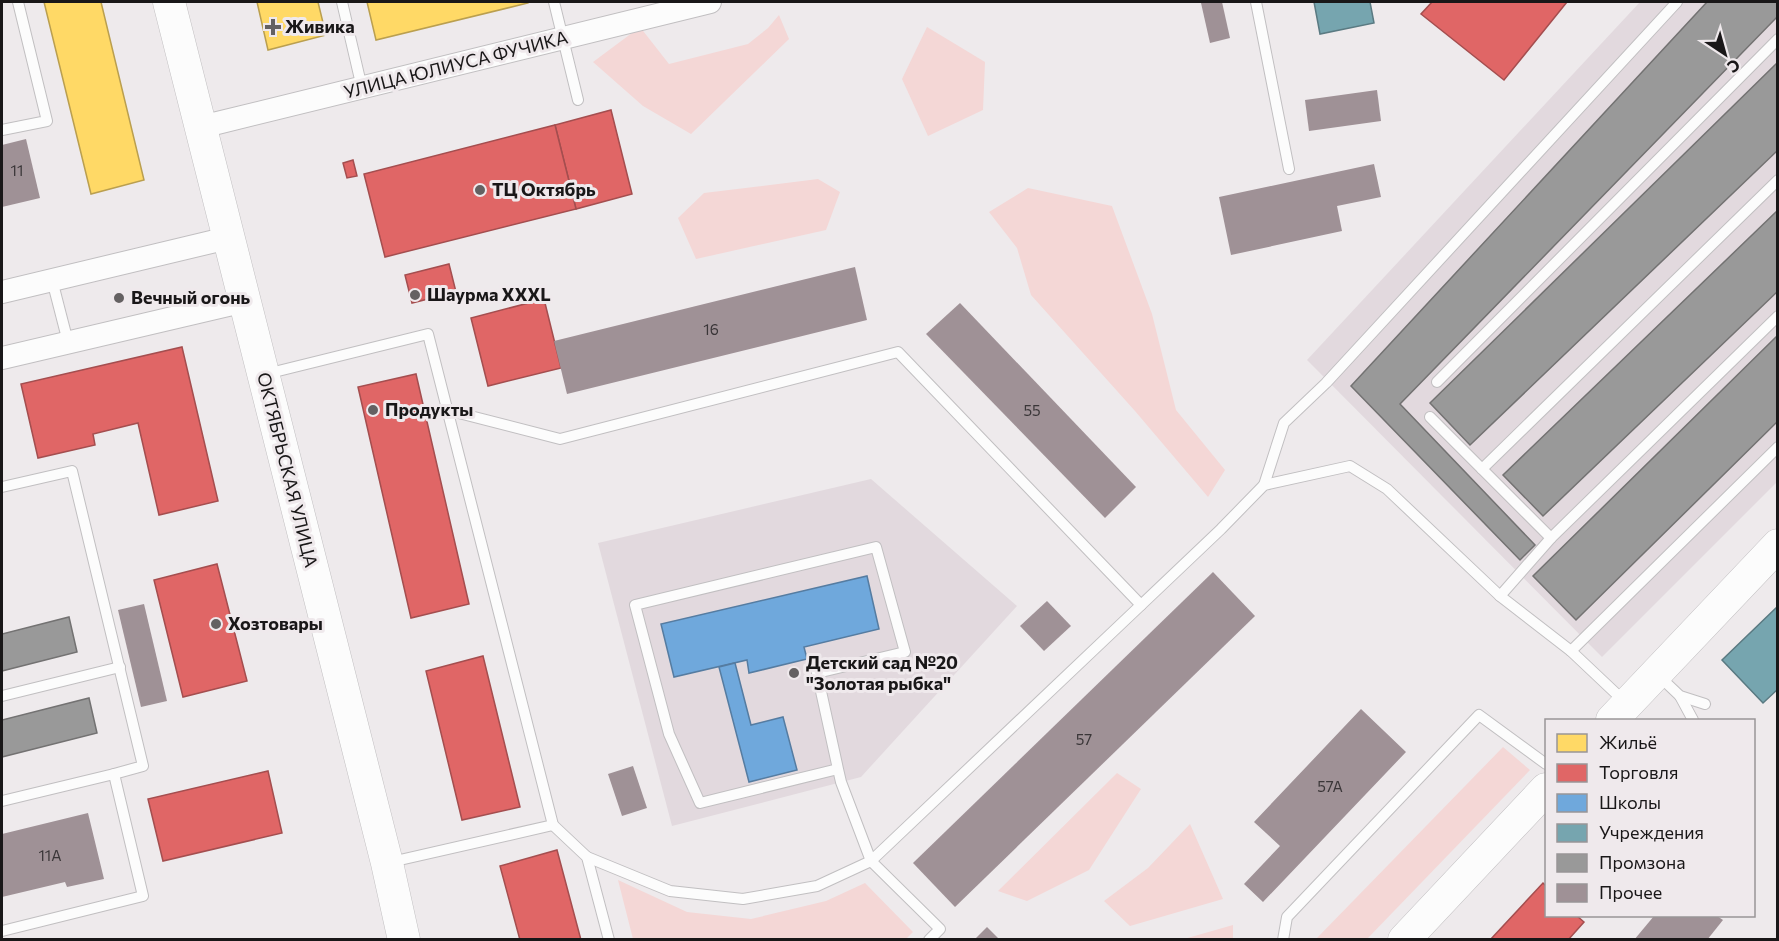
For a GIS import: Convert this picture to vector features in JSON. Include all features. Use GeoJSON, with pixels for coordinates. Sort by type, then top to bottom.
{"type":"FeatureCollection","features":[{"type":"Feature","properties":{"kind":"street","name":"ОКТЯБРЬСКАЯ УЛИЦА"},"geometry":{"type":"LineString","coordinates":[[169,2],[387,863],[404,939]]}},
{"type":"Feature","properties":{"kind":"street","name":"УЛИЦА ЮЛИУСА ФУЧИКА"},"geometry":{"type":"LineString","coordinates":[[201,128],[710,2]]}},
{"type":"Feature","properties":{"kind":"street"},"geometry":{"type":"LineString","coordinates":[[2,292],[228,238]]}},
{"type":"Feature","properties":{"kind":"street"},"geometry":{"type":"LineString","coordinates":[[2,358],[245,301]]}},
{"type":"Feature","properties":{"kind":"street"},"geometry":{"type":"LineString","coordinates":[[1620,712],[1778,545]]}},
{"type":"Feature","properties":{"kind":"street"},"geometry":{"type":"LineString","coordinates":[[1404,939],[1545,790]]}},
{"type":"Feature","properties":{"kind":"lane"},"geometry":{"type":"LineString","coordinates":[[2,130],[46,121],[18,2]]}},
{"type":"Feature","properties":{"kind":"lane"},"geometry":{"type":"LineString","coordinates":[[342,2],[362,88]]}},
{"type":"Feature","properties":{"kind":"lane"},"geometry":{"type":"LineString","coordinates":[[554,2],[578,100]]}},
{"type":"Feature","properties":{"kind":"lane"},"geometry":{"type":"LineString","coordinates":[[1256,2],[1289,169]]}},
{"type":"Feature","properties":{"kind":"lane"},"geometry":{"type":"LineString","coordinates":[[263,375],[428,334],[553,825],[587,857],[670,891],[743,899],[817,886],[871,861],[1221,529],[1264,485],[1284,423],[1326,383],[1677,2]]}},
{"type":"Feature","properties":{"kind":"lane"},"geometry":{"type":"LineString","coordinates":[[1437,382],[1778,39]]}},
{"type":"Feature","properties":{"kind":"lane"},"geometry":{"type":"LineString","coordinates":[[1482,469],[1778,180]]}},
{"type":"Feature","properties":{"kind":"lane"},"geometry":{"type":"LineString","coordinates":[[52,280],[68,342]]}},
{"type":"Feature","properties":{"kind":"lane"},"geometry":{"type":"LineString","coordinates":[[1500,596],[1551,538],[1778,316]]}},
{"type":"Feature","properties":{"kind":"lane"},"geometry":{"type":"LineString","coordinates":[[447,410],[560,439],[898,352],[1141,605]]}},
{"type":"Feature","properties":{"kind":"lane"},"geometry":{"type":"LineString","coordinates":[[1430,417],[1551,538]]}},
{"type":"Feature","properties":{"kind":"lane"},"geometry":{"type":"LineString","coordinates":[[1571,651],[1778,447]]}},
{"type":"Feature","properties":{"kind":"lane"},"geometry":{"type":"LineString","coordinates":[[1264,485],[1350,466],[1387,489],[1500,596],[1571,651],[1620,712]]}},
{"type":"Feature","properties":{"kind":"lane"},"geometry":{"type":"LineString","coordinates":[[2,487],[72,471],[143,766],[2,801]]}},
{"type":"Feature","properties":{"kind":"lane"},"geometry":{"type":"LineString","coordinates":[[838,769],[700,803],[669,734],[635,605],[876,547],[905,652],[817,673],[841,782],[871,861],[940,929],[928,939]]}},
{"type":"Feature","properties":{"kind":"lane"},"geometry":{"type":"LineString","coordinates":[[2,696],[120,667]]}},
{"type":"Feature","properties":{"kind":"lane"},"geometry":{"type":"LineString","coordinates":[[1657,674],[1680,696],[1692,719]]}},
{"type":"Feature","properties":{"kind":"lane"},"geometry":{"type":"LineString","coordinates":[[1680,696],[1705,704]]}},
{"type":"Feature","properties":{"kind":"lane"},"geometry":{"type":"LineString","coordinates":[[1283,939],[1287,917],[1479,716],[1545,763]]}},
{"type":"Feature","properties":{"kind":"lane"},"geometry":{"type":"LineString","coordinates":[[2,931],[143,896],[114,774]]}},
{"type":"Feature","properties":{"kind":"lane"},"geometry":{"type":"LineString","coordinates":[[387,863],[553,825]]}},
{"type":"Feature","properties":{"kind":"lane"},"geometry":{"type":"LineString","coordinates":[[587,857],[609,939]]}},
{"type":"Feature","properties":{"kind":"shaded area"},"geometry":{"type":"Polygon","coordinates":[[[1640,2],[1777,2],[1777,482],[1602,657],[1307,360],[1640,2]]]}},
{"type":"Feature","properties":{"kind":"shaded area"},"geometry":{"type":"Polygon","coordinates":[[[779,15],[789,39],[691,134],[643,106],[593,62],[640,27],[669,64],[748,44],[768,28],[779,15]]]}},
{"type":"Feature","properties":{"kind":"shaded area"},"geometry":{"type":"Polygon","coordinates":[[[927,27],[985,62],[983,110],[928,136],[902,79],[927,27]]]}},
{"type":"Feature","properties":{"kind":"shaded area"},"geometry":{"type":"Polygon","coordinates":[[[818,179],[840,192],[826,230],[696,259],[678,218],[704,193],[818,179]]]}},
{"type":"Feature","properties":{"kind":"shaded area"},"geometry":{"type":"Polygon","coordinates":[[[1028,188],[1112,206],[1152,314],[1176,410],[1225,470],[1208,497],[1031,295],[1017,248],[989,212],[1028,188]]]}},
{"type":"Feature","properties":{"kind":"shaded area","name":"Детский сад №20 \"Золотая рыбка\""},"geometry":{"type":"Polygon","coordinates":[[[871,479],[1017,606],[861,777],[672,826],[598,543],[871,479]]]}},
{"type":"Feature","properties":{"kind":"shaded area"},"geometry":{"type":"Polygon","coordinates":[[[1503,747],[1530,770],[1367,939],[1316,939],[1503,747]]]}},
{"type":"Feature","properties":{"kind":"shaded area"},"geometry":{"type":"Polygon","coordinates":[[[1117,773],[1141,789],[1089,870],[1027,901],[998,891],[1117,773]]]}},
{"type":"Feature","properties":{"kind":"shaded area"},"geometry":{"type":"Polygon","coordinates":[[[1190,824],[1223,899],[1130,926],[1104,901],[1148,868],[1190,824]]]}},
{"type":"Feature","properties":{"kind":"shaded area"},"geometry":{"type":"Polygon","coordinates":[[[618,880],[687,912],[751,919],[826,901],[865,883],[913,932],[905,940],[633,939],[618,880]]]}},
{"type":"Feature","properties":{"kind":"shaded area"},"geometry":{"type":"Polygon","coordinates":[[[1233,925],[1233,939],[1184,939],[1233,925]]]}},
{"type":"Feature","properties":{"kind":"building: Жильё"},"geometry":{"type":"Polygon","coordinates":[[[44,2],[101,2],[144,180],[91,194],[44,2]]]}},
{"type":"Feature","properties":{"kind":"building: Жильё"},"geometry":{"type":"Polygon","coordinates":[[[257,2],[318,2],[326,35],[268,50],[257,2]]]}},
{"type":"Feature","properties":{"kind":"building: Жильё"},"geometry":{"type":"Polygon","coordinates":[[[367,2],[528,2],[528,3],[376,40],[367,2]]]}},
{"type":"Feature","properties":{"kind":"building: Торговля"},"geometry":{"type":"Polygon","coordinates":[[[1432,2],[1567,2],[1504,80],[1421,14],[1432,2]]]}},
{"type":"Feature","properties":{"kind":"building: Торговля"},"geometry":{"type":"Polygon","coordinates":[[[611,110],[632,194],[576,209],[555,125],[611,110]]]}},
{"type":"Feature","properties":{"kind":"building: Торговля"},"geometry":{"type":"Polygon","coordinates":[[[555,125],[576,209],[385,257],[364,174],[555,125]]]}},
{"type":"Feature","properties":{"kind":"building: Торговля"},"geometry":{"type":"Polygon","coordinates":[[[353,160],[357,176],[347,178],[343,163],[353,160]]]}},
{"type":"Feature","properties":{"kind":"building: Торговля"},"geometry":{"type":"Polygon","coordinates":[[[449,264],[456,292],[412,303],[405,275],[449,264]]]}},
{"type":"Feature","properties":{"kind":"building: Торговля"},"geometry":{"type":"Polygon","coordinates":[[[544,299],[561,368],[488,386],[471,318],[544,299]]]}},
{"type":"Feature","properties":{"kind":"building: Торговля"},"geometry":{"type":"Polygon","coordinates":[[[182,347],[218,501],[159,515],[138,423],[93,434],[95,445],[38,458],[21,384],[182,347]]]}},
{"type":"Feature","properties":{"kind":"building: Торговля"},"geometry":{"type":"Polygon","coordinates":[[[416,374],[469,604],[411,618],[358,387],[416,374]]]}},
{"type":"Feature","properties":{"kind":"building: Торговля"},"geometry":{"type":"Polygon","coordinates":[[[217,564],[247,681],[183,697],[154,580],[217,564]]]}},
{"type":"Feature","properties":{"kind":"building: Торговля"},"geometry":{"type":"Polygon","coordinates":[[[483,656],[520,807],[462,820],[426,671],[483,656]]]}},
{"type":"Feature","properties":{"kind":"building: Торговля"},"geometry":{"type":"Polygon","coordinates":[[[268,771],[282,833],[163,861],[148,799],[268,771]]]}},
{"type":"Feature","properties":{"kind":"building: Торговля"},"geometry":{"type":"Polygon","coordinates":[[[557,850],[581,940],[520,940],[500,866],[557,850]]]}},
{"type":"Feature","properties":{"kind":"building: Торговля"},"geometry":{"type":"Polygon","coordinates":[[[1543,883],[1545,885],[1545,917],[1578,917],[1584,922],[1568,940],[1490,940],[1543,883]]]}},
{"type":"Feature","properties":{"kind":"building: Школы"},"geometry":{"type":"Polygon","coordinates":[[[867,576],[879,629],[804,647],[807,659],[749,673],[747,660],[674,677],[661,624],[867,576]]]}},
{"type":"Feature","properties":{"kind":"building: Школы"},"geometry":{"type":"Polygon","coordinates":[[[735,663],[751,725],[783,717],[797,770],[749,782],[719,667],[735,663]]]}},
{"type":"Feature","properties":{"kind":"building: Учреждения"},"geometry":{"type":"Polygon","coordinates":[[[1314,2],[1370,2],[1374,23],[1320,34],[1314,2]]]}},
{"type":"Feature","properties":{"kind":"building: Учреждения"},"geometry":{"type":"Polygon","coordinates":[[[1778,606],[1778,689],[1763,703],[1722,660],[1778,606]]]}},
{"type":"Feature","properties":{"kind":"building: Промзона"},"geometry":{"type":"Polygon","coordinates":[[[1707,2],[1778,2],[1778,16],[1400,404],[1535,545],[1520,560],[1351,386],[1707,2]]]}},
{"type":"Feature","properties":{"kind":"building: Промзона"},"geometry":{"type":"Polygon","coordinates":[[[1778,62],[1778,150],[1470,445],[1430,403],[1778,62]]]}},
{"type":"Feature","properties":{"kind":"building: Промзона"},"geometry":{"type":"Polygon","coordinates":[[[1778,210],[1778,291],[1543,516],[1503,475],[1778,210]]]}},
{"type":"Feature","properties":{"kind":"building: Промзона"},"geometry":{"type":"Polygon","coordinates":[[[1778,335],[1778,421],[1576,620],[1533,576],[1778,335]]]}},
{"type":"Feature","properties":{"kind":"building: Промзона"},"geometry":{"type":"Polygon","coordinates":[[[69,617],[77,652],[2,671],[2,634],[69,617]]]}},
{"type":"Feature","properties":{"kind":"building: Промзона"},"geometry":{"type":"Polygon","coordinates":[[[89,698],[97,733],[2,757],[2,720],[89,698]]]}},
{"type":"Feature","properties":{"kind":"building: Прочее"},"geometry":{"type":"Polygon","coordinates":[[[1222,2],[1230,38],[1210,43],[1201,3],[1222,2]]]}},
{"type":"Feature","properties":{"kind":"building: Прочее"},"geometry":{"type":"Polygon","coordinates":[[[1377,90],[1381,121],[1309,131],[1305,100],[1377,90]]]}},
{"type":"Feature","properties":{"kind":"building: Прочее"},"geometry":{"type":"Polygon","coordinates":[[[26,139],[40,198],[2,207],[2,145],[26,139]]]}},
{"type":"Feature","properties":{"kind":"building: Прочее"},"geometry":{"type":"Polygon","coordinates":[[[1374,164],[1381,197],[1337,206],[1342,231],[1231,255],[1219,197],[1374,164]]]}},
{"type":"Feature","properties":{"kind":"building: Прочее"},"geometry":{"type":"Polygon","coordinates":[[[855,267],[867,320],[567,394],[554,341],[855,267]]]}},
{"type":"Feature","properties":{"kind":"building: Прочее"},"geometry":{"type":"Polygon","coordinates":[[[960,303],[1136,487],[1105,518],[926,334],[960,303]]]}},
{"type":"Feature","properties":{"kind":"building: Прочее"},"geometry":{"type":"Polygon","coordinates":[[[1213,572],[1255,616],[955,907],[913,863],[1213,572]]]}},
{"type":"Feature","properties":{"kind":"building: Прочее"},"geometry":{"type":"Polygon","coordinates":[[[1047,601],[1071,626],[1044,651],[1020,626],[1047,601]]]}},
{"type":"Feature","properties":{"kind":"building: Прочее"},"geometry":{"type":"Polygon","coordinates":[[[144,604],[167,701],[141,707],[118,610],[144,604]]]}},
{"type":"Feature","properties":{"kind":"building: Прочее"},"geometry":{"type":"Polygon","coordinates":[[[1361,709],[1406,752],[1263,902],[1244,884],[1280,846],[1254,822],[1361,709]]]}},
{"type":"Feature","properties":{"kind":"building: Прочее"},"geometry":{"type":"Polygon","coordinates":[[[633,766],[647,808],[622,816],[608,774],[633,766]]]}},
{"type":"Feature","properties":{"kind":"building: Прочее"},"geometry":{"type":"Polygon","coordinates":[[[88,813],[104,879],[67,887],[65,882],[2,897],[2,834],[88,813]]]}},
{"type":"Feature","properties":{"kind":"building: Прочее"},"geometry":{"type":"Polygon","coordinates":[[[1653,917],[1718,917],[1723,920],[1707,940],[1634,940],[1653,917]]]}},
{"type":"Feature","properties":{"kind":"building: Прочее"},"geometry":{"type":"Polygon","coordinates":[[[987,927],[1000,940],[974,940],[987,927]]]}},
{"type":"Feature","properties":{"kind":"place","name":"Живика"},"geometry":{"type":"Point","coordinates":[273,27]}},
{"type":"Feature","properties":{"kind":"place","name":"ТЦ Октябрь"},"geometry":{"type":"Point","coordinates":[480,190]}},
{"type":"Feature","properties":{"kind":"place","name":"Шаурма XXXL"},"geometry":{"type":"Point","coordinates":[415,295]}},
{"type":"Feature","properties":{"kind":"place","name":"Вечный огонь"},"geometry":{"type":"Point","coordinates":[119,298]}},
{"type":"Feature","properties":{"kind":"place","name":"Продукты"},"geometry":{"type":"Point","coordinates":[373,410]}},
{"type":"Feature","properties":{"kind":"place","name":"Хозтовары"},"geometry":{"type":"Point","coordinates":[216,624]}},
{"type":"Feature","properties":{"kind":"place","name":"Детский сад №20 \"Золотая рыбка\""},"geometry":{"type":"Point","coordinates":[794,673]}}]}
